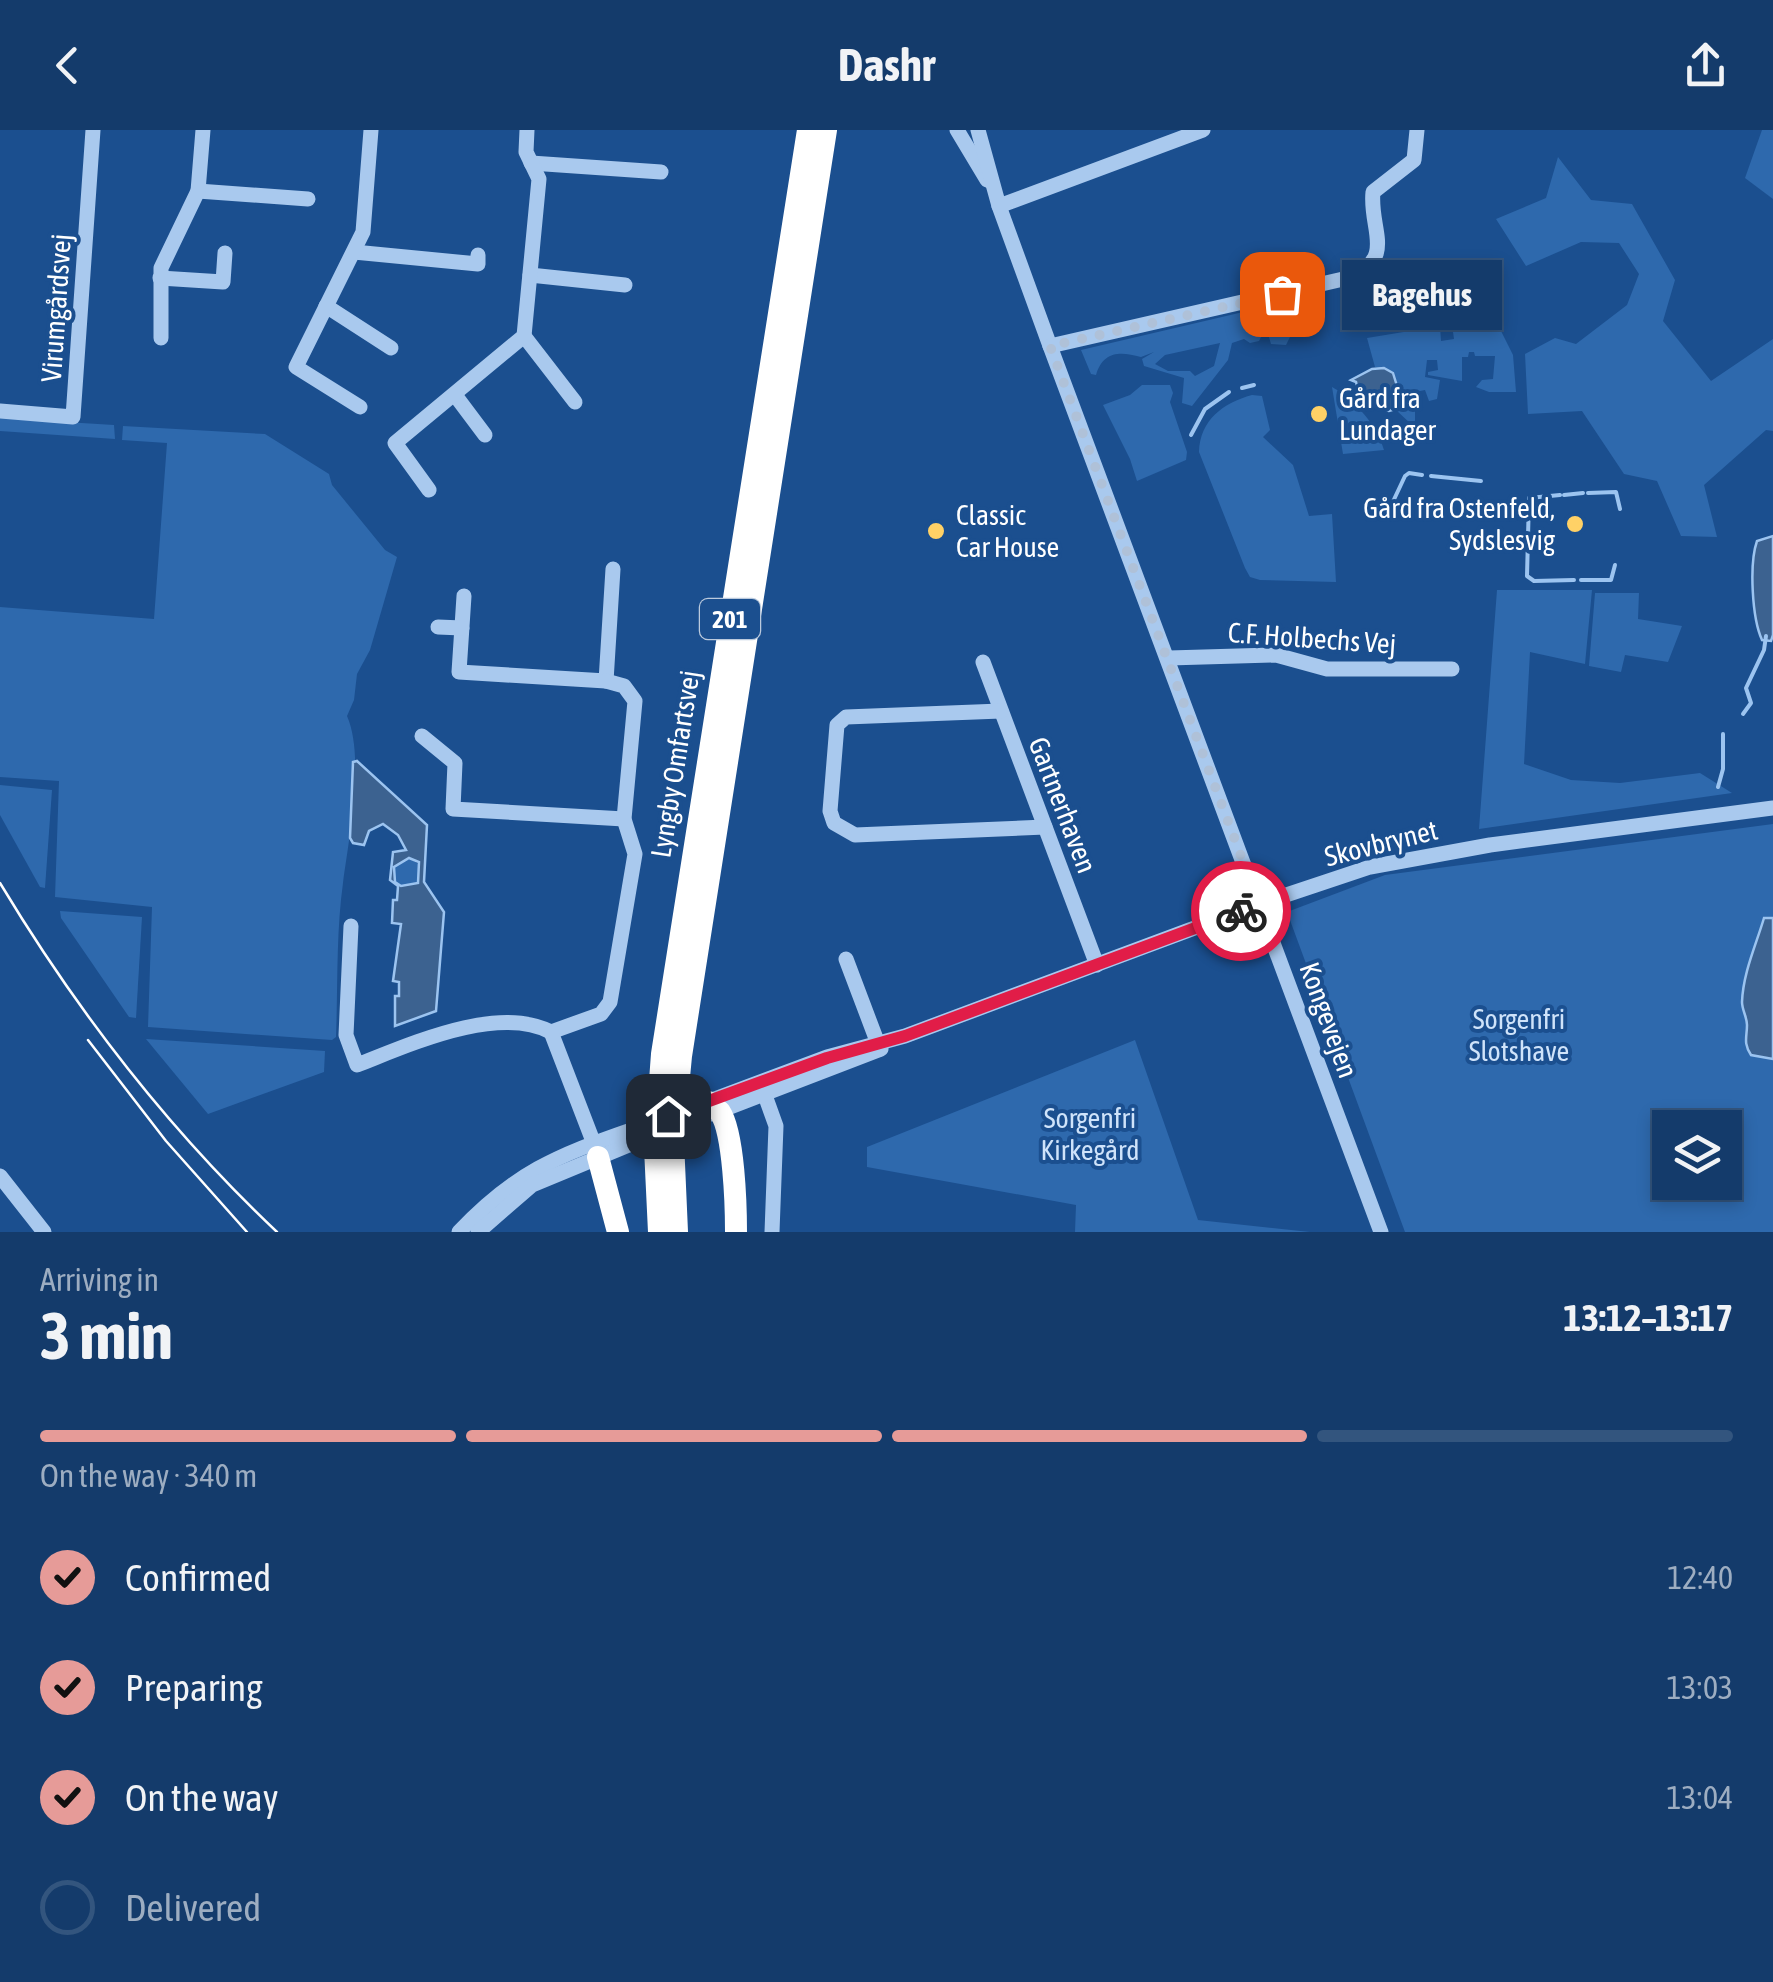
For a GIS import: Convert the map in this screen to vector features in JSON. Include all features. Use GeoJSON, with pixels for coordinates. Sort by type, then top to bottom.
{"type":"FeatureCollection","features":[{"type":"Feature","properties":{"kind":"highway","name":"Lyngby Omfartsvej"},"geometry":{"type":"LineString","coordinates":[[658,1232],[655,1148],[662,1054],[808,130]]}},
{"type":"Feature","properties":{"kind":"highway","name":"Lyngby Omfartsvej"},"geometry":{"type":"LineString","coordinates":[[677,1232],[673,1141],[681,1056],[826,130]]}},
{"type":"Feature","properties":{"kind":"highway"},"geometry":{"type":"LineString","coordinates":[[709,1109],[733,1175],[736,1232]]}},
{"type":"Feature","properties":{"kind":"highway"},"geometry":{"type":"LineString","coordinates":[[596,1150],[618,1232]]}},
{"type":"Feature","properties":{"kind":"street","name":"Virumgårdsvej"},"geometry":{"type":"LineString","coordinates":[[0,411],[73,417],[93,130]]}},
{"type":"Feature","properties":{"kind":"street"},"geometry":{"type":"LineString","coordinates":[[160,338],[161,268],[198,191],[203,130]]}},
{"type":"Feature","properties":{"kind":"street"},"geometry":{"type":"LineString","coordinates":[[360,406],[296,367],[364,232],[371,130]]}},
{"type":"Feature","properties":{"kind":"street"},"geometry":{"type":"LineString","coordinates":[[527,130],[526,152],[539,179],[524,336],[575,402]]}},
{"type":"Feature","properties":{"kind":"street","name":"Kongevejen"},"geometry":{"type":"LineString","coordinates":[[957,130],[1000,206]]}},
{"type":"Feature","properties":{"kind":"street","name":"Kongevejen"},"geometry":{"type":"LineString","coordinates":[[978,130],[1000,206],[1050,346],[1381,1232]]}},
{"type":"Feature","properties":{"kind":"street"},"geometry":{"type":"LineString","coordinates":[[1000,206],[1203,130]]}},
{"type":"Feature","properties":{"kind":"street"},"geometry":{"type":"LineString","coordinates":[[1050,346],[1352,278],[1368,270],[1379,245],[1373,192],[1414,160],[1417,130]]}},
{"type":"Feature","properties":{"kind":"street"},"geometry":{"type":"LineString","coordinates":[[531,163],[661,172]]}},
{"type":"Feature","properties":{"kind":"street"},"geometry":{"type":"LineString","coordinates":[[198,191],[308,200]]}},
{"type":"Feature","properties":{"kind":"street"},"geometry":{"type":"LineString","coordinates":[[354,252],[478,264],[478,255]]}},
{"type":"Feature","properties":{"kind":"street"},"geometry":{"type":"LineString","coordinates":[[160,278],[223,282],[225,253]]}},
{"type":"Feature","properties":{"kind":"street"},"geometry":{"type":"LineString","coordinates":[[530,276],[624,285]]}},
{"type":"Feature","properties":{"kind":"street"},"geometry":{"type":"LineString","coordinates":[[326,306],[391,348]]}},
{"type":"Feature","properties":{"kind":"street"},"geometry":{"type":"LineString","coordinates":[[429,490],[395,443],[524,336]]}},
{"type":"Feature","properties":{"kind":"street"},"geometry":{"type":"LineString","coordinates":[[455,395],[485,435]]}},
{"type":"Feature","properties":{"kind":"street"},"geometry":{"type":"LineString","coordinates":[[606,681],[613,569]]}},
{"type":"Feature","properties":{"kind":"street"},"geometry":{"type":"LineString","coordinates":[[464,596],[459,672],[606,681],[624,686],[636,701],[624,819],[635,854],[610,1002],[602,1014],[551,1032]]}},
{"type":"Feature","properties":{"kind":"street"},"geometry":{"type":"LineString","coordinates":[[438,626],[462,628]]}},
{"type":"Feature","properties":{"kind":"street","name":"C.F. Holbechs Vej"},"geometry":{"type":"LineString","coordinates":[[1169,658],[1276,654],[1327,669],[1452,669]]}},
{"type":"Feature","properties":{"kind":"street","name":"Gartnerhaven"},"geometry":{"type":"LineString","coordinates":[[983,662],[1097,964]]}},
{"type":"Feature","properties":{"kind":"street"},"geometry":{"type":"LineString","coordinates":[[1001,711],[846,718],[837,725],[830,810],[834,823],[855,835],[1045,827]]}},
{"type":"Feature","properties":{"kind":"street"},"geometry":{"type":"LineString","coordinates":[[422,736],[455,764],[453,809],[624,819]]}},
{"type":"Feature","properties":{"kind":"street","name":"Skovbrynet"},"geometry":{"type":"LineString","coordinates":[[596,1150],[1259,904],[1410,857],[1773,808]]}},
{"type":"Feature","properties":{"kind":"street"},"geometry":{"type":"LineString","coordinates":[[351,926],[346,1035],[357,1065],[448,1030],[505,1023],[537,1025],[551,1032],[596,1150]]}},
{"type":"Feature","properties":{"kind":"street"},"geometry":{"type":"LineString","coordinates":[[846,959],[878,1046]]}},
{"type":"Feature","properties":{"kind":"street"},"geometry":{"type":"LineString","coordinates":[[763,1089],[776,1126],[772,1232]]}},
{"type":"Feature","properties":{"kind":"street"},"geometry":{"type":"LineString","coordinates":[[459,1232],[491,1199],[520,1177],[596,1150]]}},
{"type":"Feature","properties":{"kind":"street"},"geometry":{"type":"LineString","coordinates":[[478,1232],[532,1185],[596,1150]]}},
{"type":"Feature","properties":{"kind":"street"},"geometry":{"type":"LineString","coordinates":[[0,1176],[44,1232]]}},
{"type":"Feature","properties":{"kind":"green space"},"geometry":{"type":"Polygon","coordinates":[[[1762,130],[1773,130],[1773,199],[1745,178],[1762,130]]]}},
{"type":"Feature","properties":{"kind":"green space"},"geometry":{"type":"Polygon","coordinates":[[[1558,157],[1591,200],[1632,204],[1675,280],[1663,321],[1711,381],[1773,339],[1773,431],[1766,430],[1704,485],[1717,537],[1681,536],[1657,481],[1624,474],[1582,411],[1528,414],[1525,354],[1555,338],[1576,344],[1627,305],[1639,274],[1619,243],[1581,242],[1526,266],[1496,219],[1546,198],[1558,157]]]}},
{"type":"Feature","properties":{"kind":"green space"},"geometry":{"type":"Polygon","coordinates":[[[1277,304],[1290,337],[1286,345],[1271,344],[1268,334],[1259,341],[1250,343],[1244,339],[1232,343],[1228,360],[1192,406],[1182,403],[1184,378],[1144,366],[1142,359],[1154,352],[1141,357],[1113,355],[1103,361],[1096,375],[1091,374],[1081,350],[1277,304]],[[1220,343],[1165,355],[1155,364],[1168,371],[1190,371],[1195,376],[1214,366],[1220,343]]]}},
{"type":"Feature","properties":{"kind":"green space"},"geometry":{"type":"Polygon","coordinates":[[[1495,319],[1513,355],[1516,392],[1489,392],[1476,387],[1482,380],[1493,379],[1495,356],[1475,356],[1469,352],[1468,357],[1462,357],[1462,381],[1428,375],[1438,370],[1437,360],[1427,360],[1425,377],[1440,380],[1437,399],[1429,401],[1425,390],[1415,392],[1415,422],[1411,424],[1396,410],[1402,399],[1394,372],[1375,367],[1367,338],[1440,326],[1441,341],[1454,339],[1452,325],[1495,319]]]}},
{"type":"Feature","properties":{"kind":"green space"},"geometry":{"type":"Polygon","coordinates":[[[1142,385],[1170,385],[1170,402],[1187,452],[1186,460],[1137,481],[1103,405],[1130,395],[1142,385]]]}},
{"type":"Feature","properties":{"kind":"green space"},"geometry":{"type":"Polygon","coordinates":[[[1332,387],[1364,414],[1384,450],[1343,454],[1332,387]]]}},
{"type":"Feature","properties":{"kind":"green space"},"geometry":{"type":"Polygon","coordinates":[[[1252,395],[1262,396],[1270,430],[1263,437],[1293,465],[1309,516],[1332,514],[1336,582],[1260,580],[1250,577],[1245,568],[1199,452],[1204,431],[1215,414],[1252,395]]]}},
{"type":"Feature","properties":{"kind":"green space"},"geometry":{"type":"Polygon","coordinates":[[[0,418],[114,425],[115,439],[0,431],[0,418]]]}},
{"type":"Feature","properties":{"kind":"green space"},"geometry":{"type":"Polygon","coordinates":[[[123,426],[265,434],[329,474],[332,485],[385,550],[397,557],[370,650],[357,674],[354,700],[347,716],[355,775],[339,921],[336,1037],[332,1040],[148,1027],[152,907],[55,897],[59,781],[0,777],[0,607],[154,619],[167,443],[122,440],[123,426]]]}},
{"type":"Feature","properties":{"kind":"green space"},"geometry":{"type":"Polygon","coordinates":[[[1497,590],[1592,590],[1585,664],[1530,652],[1524,764],[1571,780],[1620,783],[1700,773],[1732,793],[1479,829],[1497,590]]]}},
{"type":"Feature","properties":{"kind":"green space"},"geometry":{"type":"Polygon","coordinates":[[[1595,593],[1639,593],[1638,619],[1682,626],[1668,662],[1625,655],[1621,672],[1589,666],[1595,593]]]}},
{"type":"Feature","properties":{"kind":"green space"},"geometry":{"type":"Polygon","coordinates":[[[0,785],[52,790],[45,888],[40,887],[0,815],[0,785]]]}},
{"type":"Feature","properties":{"kind":"green space","name":"Sorgenfri Slotshave"},"geometry":{"type":"Polygon","coordinates":[[[1773,824],[1773,1232],[1405,1232],[1287,912],[1385,875],[1773,824]]]}},
{"type":"Feature","properties":{"kind":"green space"},"geometry":{"type":"Polygon","coordinates":[[[407,859],[417,863],[421,873],[417,883],[407,887],[397,883],[393,873],[397,863],[407,859]]]}},
{"type":"Feature","properties":{"kind":"green space"},"geometry":{"type":"Polygon","coordinates":[[[60,911],[142,917],[136,1018],[129,1017],[60,911]]]}},
{"type":"Feature","properties":{"kind":"green space"},"geometry":{"type":"Polygon","coordinates":[[[146,1039],[325,1051],[324,1072],[208,1114],[146,1039]]]}},
{"type":"Feature","properties":{"kind":"green space","name":"Sorgenfri Kirkegård"},"geometry":{"type":"Polygon","coordinates":[[[1135,1040],[1198,1220],[1310,1232],[1075,1232],[1076,1205],[867,1167],[867,1147],[1135,1040]]]}},
{"type":"Feature","properties":{"kind":"shaded area"},"geometry":{"type":"Polygon","coordinates":[[[1384,368],[1393,373],[1401,399],[1396,409],[1389,411],[1368,401],[1351,380],[1372,369],[1384,368]]]}},
{"type":"Feature","properties":{"kind":"shaded area"},"geometry":{"type":"Polygon","coordinates":[[[1773,536],[1771,641],[1762,640],[1759,630],[1752,577],[1757,541],[1773,536]]]}},
{"type":"Feature","properties":{"kind":"shaded area"},"geometry":{"type":"Polygon","coordinates":[[[357,761],[427,825],[424,882],[444,912],[436,1011],[395,1026],[399,982],[393,981],[401,924],[392,923],[398,886],[390,880],[393,852],[406,850],[398,835],[383,824],[369,831],[364,845],[353,843],[353,762],[357,761]],[[409,858],[394,867],[395,882],[401,886],[418,883],[419,862],[409,858]]]}},
{"type":"Feature","properties":{"kind":"shaded area"},"geometry":{"type":"Polygon","coordinates":[[[1764,918],[1773,918],[1773,1059],[1751,1055],[1742,1002],[1747,970],[1764,918]]]}},
{"type":"Feature","properties":{"kind":"waterway"},"geometry":{"type":"LineString","coordinates":[[1242,388],[1254,385]]}},
{"type":"Feature","properties":{"kind":"waterway"},"geometry":{"type":"LineString","coordinates":[[1191,435],[1205,409],[1229,392]]}},
{"type":"Feature","properties":{"kind":"waterway"},"geometry":{"type":"LineString","coordinates":[[1390,508],[1405,476],[1422,475]]}},
{"type":"Feature","properties":{"kind":"waterway"},"geometry":{"type":"LineString","coordinates":[[1431,476],[1481,481]]}},
{"type":"Feature","properties":{"kind":"waterway"},"geometry":{"type":"LineString","coordinates":[[1588,493],[1616,492],[1620,509]]}},
{"type":"Feature","properties":{"kind":"waterway"},"geometry":{"type":"LineString","coordinates":[[1564,495],[1583,493]]}},
{"type":"Feature","properties":{"kind":"waterway"},"geometry":{"type":"LineString","coordinates":[[1560,495],[1529,498],[1527,576],[1534,581],[1574,580]]}},
{"type":"Feature","properties":{"kind":"waterway"},"geometry":{"type":"LineString","coordinates":[[1581,580],[1611,580],[1615,565]]}},
{"type":"Feature","properties":{"kind":"waterway"},"geometry":{"type":"LineString","coordinates":[[1743,714],[1751,703],[1746,688],[1764,650],[1766,636]]}},
{"type":"Feature","properties":{"kind":"waterway"},"geometry":{"type":"LineString","coordinates":[[1718,787],[1723,769],[1723,734]]}},
{"type":"Feature","properties":{"kind":"tram line"},"geometry":{"type":"LineString","coordinates":[[0,883],[61,977],[127,1067],[199,1152],[277,1232]]}},
{"type":"Feature","properties":{"kind":"tram line"},"geometry":{"type":"LineString","coordinates":[[88,1040],[166,1141],[247,1232]]}},
{"type":"Feature","properties":{"kind":"way so far"},"geometry":{"type":"LineString","coordinates":[[1241,911],[1259,904],[1050,346],[1282,294]]}},
{"type":"Feature","properties":{"kind":"place","name":"Bagehus"},"geometry":{"type":"Point","coordinates":[1282,294]}},
{"type":"Feature","properties":{"kind":"place","name":"Gård fra Lundager"},"geometry":{"type":"Point","coordinates":[1319,414]}},
{"type":"Feature","properties":{"kind":"place","name":"Gård fra Ostenfeld, Sydslesvig"},"geometry":{"type":"Point","coordinates":[1575,524]}},
{"type":"Feature","properties":{"kind":"place","name":"Classic Car House"},"geometry":{"type":"Point","coordinates":[936,531]}},
{"type":"Feature","properties":{"kind":"route"},"geometry":{"type":"LineString","coordinates":[[668,1116],[827,1058],[905,1036],[1241,911]]}}]}
